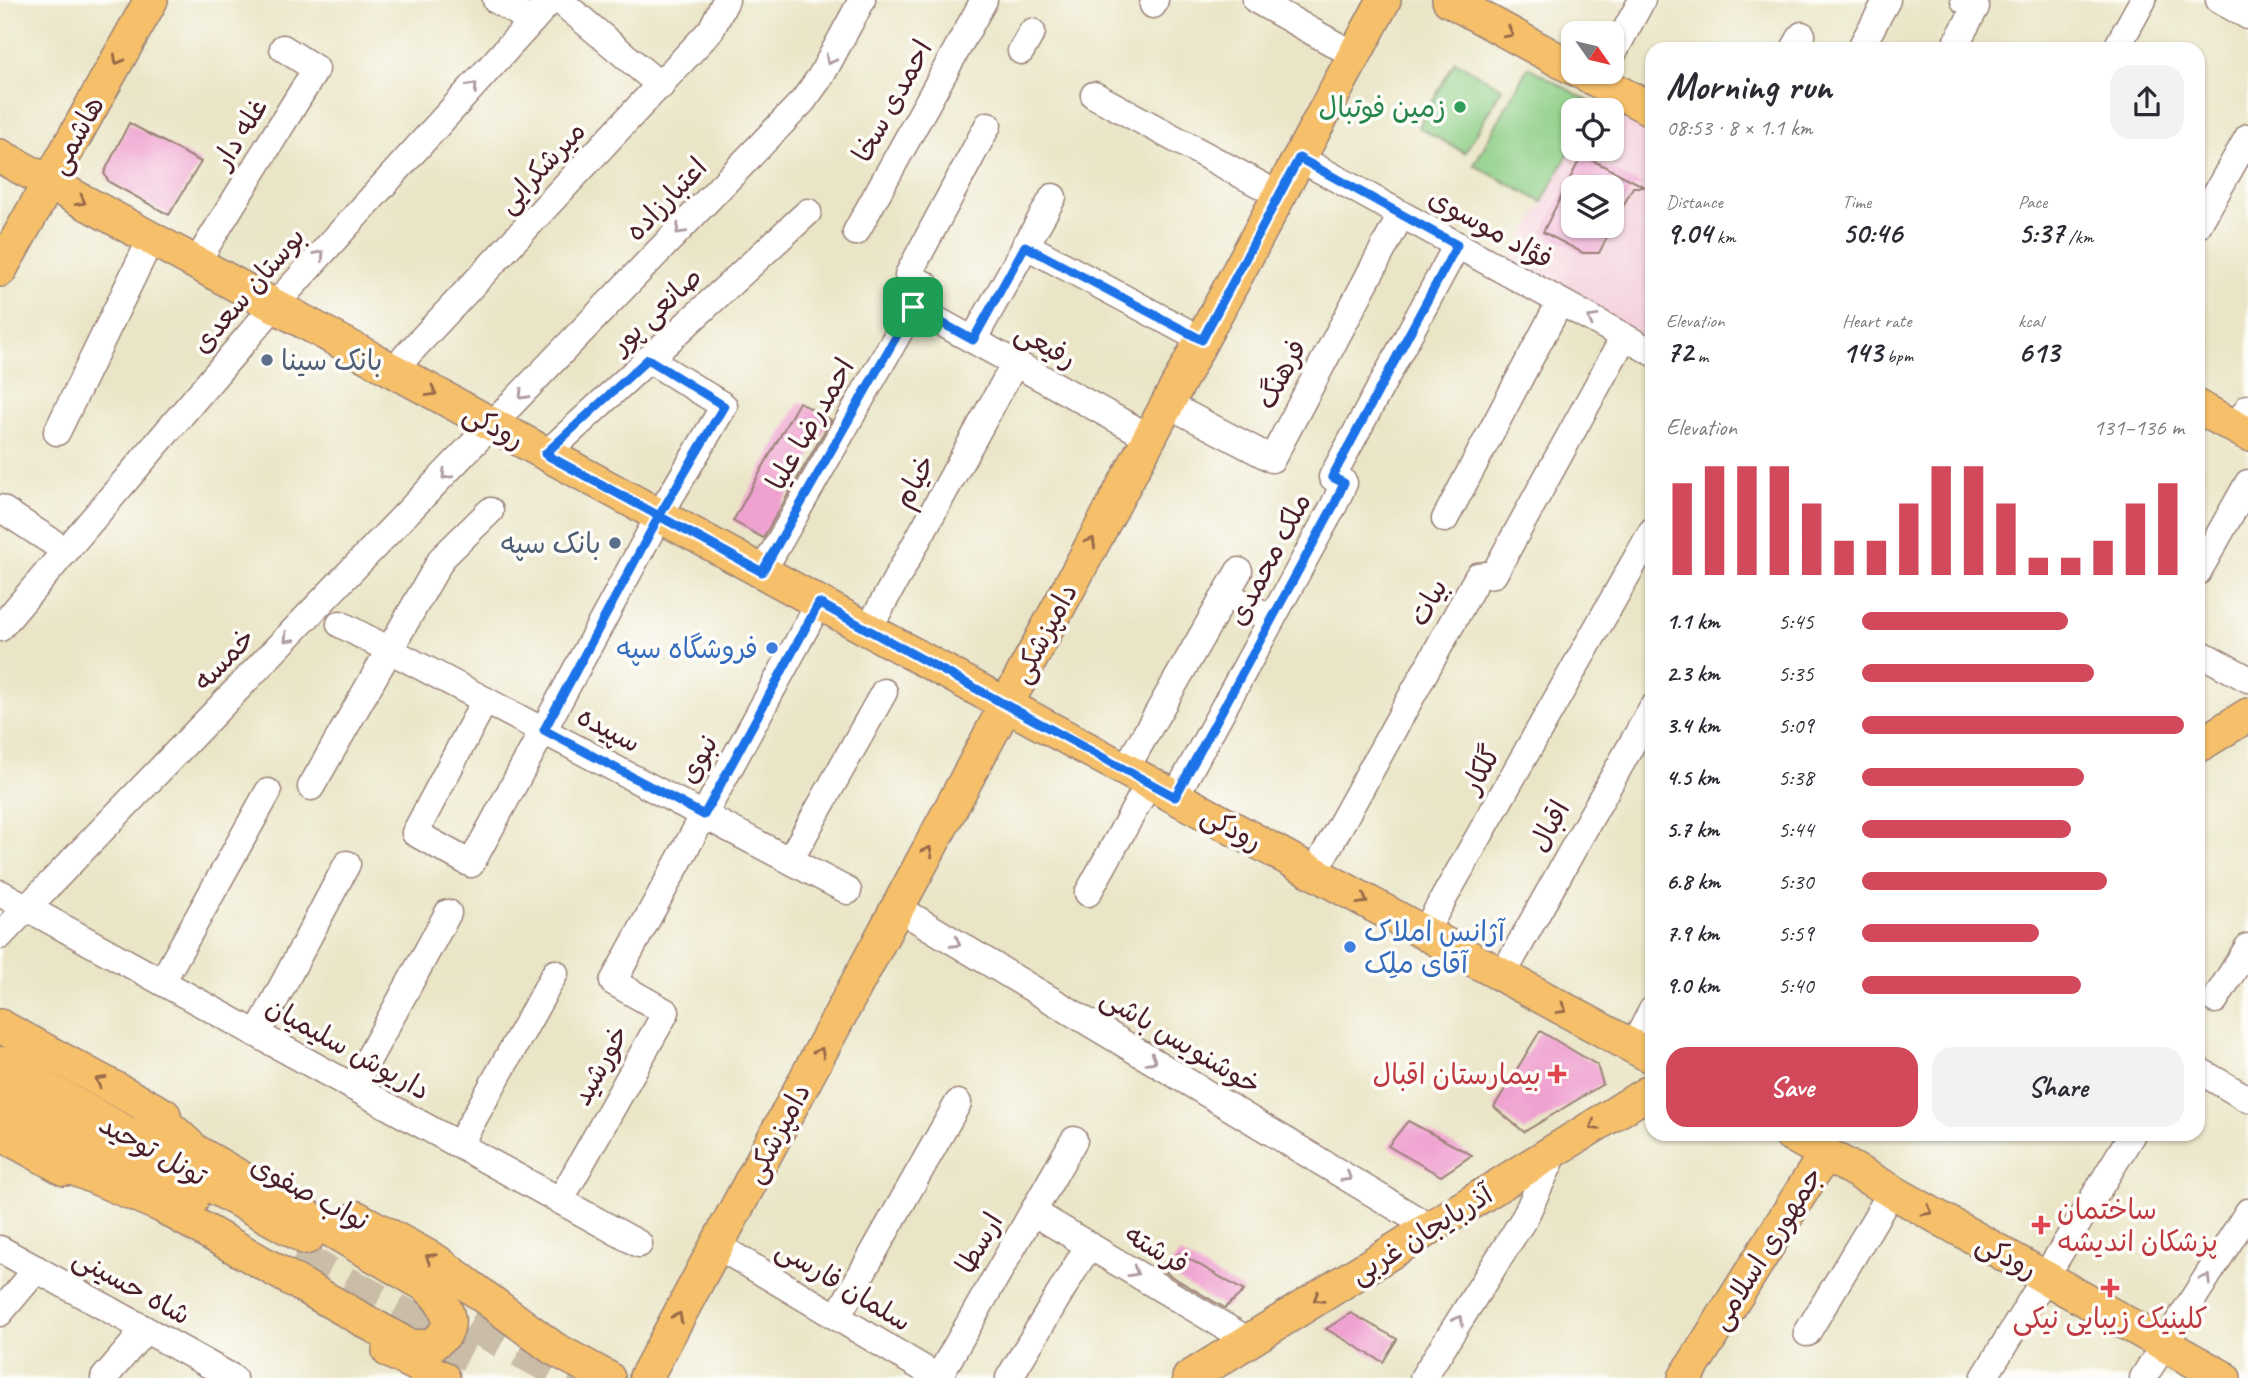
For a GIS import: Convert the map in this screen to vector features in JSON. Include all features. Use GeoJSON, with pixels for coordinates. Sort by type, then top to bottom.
{"type":"FeatureCollection","features":[{"type":"Feature","properties":{"kind":"highway","name":"تونل توحید"},"geometry":{"type":"LineString","coordinates":[[0,1066],[300,1246],[0,1098]]}},
{"type":"Feature","properties":{"kind":"main road","name":"هاشمی"},"geometry":{"type":"LineString","coordinates":[[0,270],[151,0]]}},
{"type":"Feature","properties":{"kind":"main road","name":"دامپزشکی"},"geometry":{"type":"LineString","coordinates":[[646,1378],[1384,0]]}},
{"type":"Feature","properties":{"kind":"main road"},"geometry":{"type":"LineString","coordinates":[[1449,0],[1561,54]]}},
{"type":"Feature","properties":{"kind":"main road"},"geometry":{"type":"LineString","coordinates":[[1615,84],[1645,105]]}},
{"type":"Feature","properties":{"kind":"main road","name":"رودکی"},"geometry":{"type":"LineString","coordinates":[[0,156],[1642,1052]]}},
{"type":"Feature","properties":{"kind":"main road"},"geometry":{"type":"LineString","coordinates":[[2205,409],[2244,423]]}},
{"type":"Feature","properties":{"kind":"main road"},"geometry":{"type":"LineString","coordinates":[[2205,742],[2248,715]]}},
{"type":"Feature","properties":{"kind":"main road","name":"نواب صفوی"},"geometry":{"type":"LineString","coordinates":[[0,1026],[436,1261],[553,1348],[608,1378]]}},
{"type":"Feature","properties":{"kind":"main road","name":"آذربایجان غربی"},"geometry":{"type":"LineString","coordinates":[[1189,1378],[1645,1094]]}},
{"type":"Feature","properties":{"kind":"main road"},"geometry":{"type":"LineString","coordinates":[[0,1133],[47,1157],[162,1206],[409,1346],[429,1347],[445,1334],[447,1314],[442,1303],[427,1286],[195,1151],[145,1105]]}},
{"type":"Feature","properties":{"kind":"main road","name":"رودکی"},"geometry":{"type":"LineString","coordinates":[[1832,1144],[1892,1191],[2224,1378]]}},
{"type":"Feature","properties":{"kind":"main road","name":"جمهوری اسلامی"},"geometry":{"type":"LineString","coordinates":[[1685,1378],[1832,1144]]}},
{"type":"Feature","properties":{"kind":"main road"},"geometry":{"type":"LineString","coordinates":[[47,1157],[104,1194],[443,1378]]}},
{"type":"Feature","properties":{"kind":"main road"},"geometry":{"type":"LineString","coordinates":[[477,1292],[520,1305],[646,1378]]}},
{"type":"Feature","properties":{"kind":"street"},"geometry":{"type":"LineString","coordinates":[[496,0],[533,21]]}},
{"type":"Feature","properties":{"kind":"street","name":"بوستان سعدی"},"geometry":{"type":"LineString","coordinates":[[0,628],[274,306],[551,0]]}},
{"type":"Feature","properties":{"kind":"street"},"geometry":{"type":"LineString","coordinates":[[559,0],[661,86]]}},
{"type":"Feature","properties":{"kind":"street","name":"میرشکرایی"},"geometry":{"type":"LineString","coordinates":[[393,370],[712,30],[726,0]]}},
{"type":"Feature","properties":{"kind":"street","name":"اعتبارزاده"},"geometry":{"type":"LineString","coordinates":[[493,425],[803,101],[821,76],[862,0]]}},
{"type":"Feature","properties":{"kind":"street","name":"احمدی سخا"},"geometry":{"type":"LineString","coordinates":[[856,232],[984,0]]}},
{"type":"Feature","properties":{"kind":"street"},"geometry":{"type":"LineString","coordinates":[[1256,0],[1354,55]]}},
{"type":"Feature","properties":{"kind":"street"},"geometry":{"type":"LineString","coordinates":[[1624,25],[1642,0]]}},
{"type":"Feature","properties":{"kind":"street"},"geometry":{"type":"LineString","coordinates":[[1864,42],[1887,0]]}},
{"type":"Feature","properties":{"kind":"street"},"geometry":{"type":"LineString","coordinates":[[1957,42],[1976,7],[1964,0]]}},
{"type":"Feature","properties":{"kind":"street"},"geometry":{"type":"LineString","coordinates":[[2120,42],[2143,0]]}},
{"type":"Feature","properties":{"kind":"street"},"geometry":{"type":"LineString","coordinates":[[2218,0],[2248,16]]}},
{"type":"Feature","properties":{"kind":"street","name":"غله دار"},"geometry":{"type":"LineString","coordinates":[[196,263],[316,69],[283,48]]}},
{"type":"Feature","properties":{"kind":"street"},"geometry":{"type":"LineString","coordinates":[[1094,95],[1279,195]]}},
{"type":"Feature","properties":{"kind":"street","name":"احمدرضا علیا"},"geometry":{"type":"LineString","coordinates":[[762,572],[926,285],[908,275],[988,125]]}},
{"type":"Feature","properties":{"kind":"street"},"geometry":{"type":"LineString","coordinates":[[2205,213],[2248,137]]}},
{"type":"Feature","properties":{"kind":"street","name":"فؤاد موسوی"},"geometry":{"type":"LineString","coordinates":[[1299,158],[1645,348]]}},
{"type":"Feature","properties":{"kind":"street"},"geometry":{"type":"LineString","coordinates":[[973,340],[1053,197]]}},
{"type":"Feature","properties":{"kind":"street","name":"صانعی پور"},"geometry":{"type":"LineString","coordinates":[[545,454],[808,212]]}},
{"type":"Feature","properties":{"kind":"street","name":"فرهنگ"},"geometry":{"type":"LineString","coordinates":[[1167,404],[1272,459],[1401,215]]}},
{"type":"Feature","properties":{"kind":"street"},"geometry":{"type":"LineString","coordinates":[[57,432],[151,239]]}},
{"type":"Feature","properties":{"kind":"street","name":"ملک محمدی"},"geometry":{"type":"LineString","coordinates":[[1150,783],[1272,620],[1344,483],[1332,477],[1457,245]]}},
{"type":"Feature","properties":{"kind":"street"},"geometry":{"type":"LineString","coordinates":[[1025,246],[1202,340]]}},
{"type":"Feature","properties":{"kind":"street"},"geometry":{"type":"LineString","coordinates":[[1445,519],[1560,302]]}},
{"type":"Feature","properties":{"kind":"street","name":"رفیعی"},"geometry":{"type":"LineString","coordinates":[[913,307],[1149,437]]}},
{"type":"Feature","properties":{"kind":"street","name":"بیات"},"geometry":{"type":"LineString","coordinates":[[1314,873],[1478,576],[1494,574],[1624,337]]}},
{"type":"Feature","properties":{"kind":"street"},"geometry":{"type":"LineString","coordinates":[[485,700],[415,833],[471,864],[659,516],[724,406],[648,359]]}},
{"type":"Feature","properties":{"kind":"street","name":"خیام"},"geometry":{"type":"LineString","coordinates":[[868,630],[1015,363]]}},
{"type":"Feature","properties":{"kind":"street","name":"خمسه"},"geometry":{"type":"LineString","coordinates":[[0,936],[493,425]]}},
{"type":"Feature","properties":{"kind":"street"},"geometry":{"type":"LineString","coordinates":[[2205,560],[2248,483]]}},
{"type":"Feature","properties":{"kind":"street"},"geometry":{"type":"LineString","coordinates":[[0,508],[66,551]]}},
{"type":"Feature","properties":{"kind":"street"},"geometry":{"type":"LineString","coordinates":[[310,787],[442,558],[490,511]]}},
{"type":"Feature","properties":{"kind":"street","name":"گلکار"},"geometry":{"type":"LineString","coordinates":[[1424,933],[1645,543]]}},
{"type":"Feature","properties":{"kind":"street"},"geometry":{"type":"LineString","coordinates":[[1088,892],[1150,783],[1226,594],[1239,571]]}},
{"type":"Feature","properties":{"kind":"street"},"geometry":{"type":"LineString","coordinates":[[1226,594],[1272,620]]}},
{"type":"Feature","properties":{"kind":"street","name":"نبوی"},"geometry":{"type":"LineString","coordinates":[[613,982],[819,603]]}},
{"type":"Feature","properties":{"kind":"street","name":"سپیده"},"geometry":{"type":"LineString","coordinates":[[340,624],[848,891]]}},
{"type":"Feature","properties":{"kind":"street"},"geometry":{"type":"LineString","coordinates":[[2205,656],[2248,679]]}},
{"type":"Feature","properties":{"kind":"street"},"geometry":{"type":"LineString","coordinates":[[790,860],[884,692]]}},
{"type":"Feature","properties":{"kind":"street","name":"اقبال"},"geometry":{"type":"LineString","coordinates":[[1502,976],[1645,721]]}},
{"type":"Feature","properties":{"kind":"street"},"geometry":{"type":"LineString","coordinates":[[162,982],[268,792]]}},
{"type":"Feature","properties":{"kind":"street"},"geometry":{"type":"LineString","coordinates":[[257,1034],[347,864]]}},
{"type":"Feature","properties":{"kind":"street","name":"داریوش سلیمیان"},"geometry":{"type":"LineString","coordinates":[[0,893],[639,1244]]}},
{"type":"Feature","properties":{"kind":"street","name":"خوشنویس باشی"},"geometry":{"type":"LineString","coordinates":[[898,908],[1432,1228]]}},
{"type":"Feature","properties":{"kind":"street"},"geometry":{"type":"LineString","coordinates":[[353,1087],[448,913]]}},
{"type":"Feature","properties":{"kind":"street"},"geometry":{"type":"LineString","coordinates":[[2215,1000],[2245,957]]}},
{"type":"Feature","properties":{"kind":"street"},"geometry":{"type":"LineString","coordinates":[[459,1145],[555,974]]}},
{"type":"Feature","properties":{"kind":"street","name":"خورشید"},"geometry":{"type":"LineString","coordinates":[[560,1201],[666,1012],[613,982]]}},
{"type":"Feature","properties":{"kind":"street"},"geometry":{"type":"LineString","coordinates":[[2205,1074],[2248,1099]]}},
{"type":"Feature","properties":{"kind":"street"},"geometry":{"type":"LineString","coordinates":[[837,1317],[958,1103]]}},
{"type":"Feature","properties":{"kind":"street","name":"ارسطا"},"geometry":{"type":"LineString","coordinates":[[938,1378],[1074,1140]]}},
{"type":"Feature","properties":{"kind":"street"},"geometry":{"type":"LineString","coordinates":[[1984,1378],[2128,1141]]}},
{"type":"Feature","properties":{"kind":"street"},"geometry":{"type":"LineString","coordinates":[[1423,1378],[1525,1217],[1556,1150]]}},
{"type":"Feature","properties":{"kind":"street"},"geometry":{"type":"LineString","coordinates":[[1807,1333],[1892,1191]]}},
{"type":"Feature","properties":{"kind":"street","name":"فرشته"},"geometry":{"type":"LineString","coordinates":[[1033,1212],[1250,1341]]}},
{"type":"Feature","properties":{"kind":"street"},"geometry":{"type":"LineString","coordinates":[[2143,1378],[2248,1212]]}},
{"type":"Feature","properties":{"kind":"street","name":"سلمان فارسی"},"geometry":{"type":"LineString","coordinates":[[716,1245],[938,1378]]}},
{"type":"Feature","properties":{"kind":"street"},"geometry":{"type":"LineString","coordinates":[[1009,1378],[1089,1245]]}},
{"type":"Feature","properties":{"kind":"street","name":"شاه حسینی"},"geometry":{"type":"LineString","coordinates":[[0,1249],[233,1378]]}},
{"type":"Feature","properties":{"kind":"street"},"geometry":{"type":"LineString","coordinates":[[0,1313],[37,1269]]}},
{"type":"Feature","properties":{"kind":"street"},"geometry":{"type":"LineString","coordinates":[[104,1378],[145,1329]]}},
{"type":"Feature","properties":{"kind":"shaded area"},"geometry":{"type":"Polygon","coordinates":[[[1624,118],[1645,130],[1645,337],[1510,263],[1566,161],[1624,161],[1624,118]]]}},
{"type":"Feature","properties":{"kind":"green space","name":"زمین فوتبال"},"geometry":{"type":"Polygon","coordinates":[[[1455,61],[1502,88],[1465,153],[1418,127],[1455,61]]]}},
{"type":"Feature","properties":{"kind":"green space"},"geometry":{"type":"Polygon","coordinates":[[[1528,67],[1583,98],[1561,98],[1561,161],[1564,161],[1542,202],[1474,165],[1528,67]]]}},
{"type":"Feature","properties":{"kind":"building"},"geometry":{"type":"Polygon","coordinates":[[[129,123],[201,162],[169,215],[109,182],[104,173],[129,123]]]}},
{"type":"Feature","properties":{"kind":"building"},"geometry":{"type":"Polygon","coordinates":[[[1579,161],[1594,161],[1621,175],[1572,175],[1579,161]]]}},
{"type":"Feature","properties":{"kind":"building"},"geometry":{"type":"Polygon","coordinates":[[[1624,176],[1645,187],[1633,187],[1624,204],[1624,176]]]}},
{"type":"Feature","properties":{"kind":"building"},"geometry":{"type":"Polygon","coordinates":[[[1561,196],[1561,238],[1607,238],[1599,253],[1583,253],[1543,232],[1561,196]]]}},
{"type":"Feature","properties":{"kind":"building"},"geometry":{"type":"Polygon","coordinates":[[[799,402],[831,420],[763,538],[733,521],[799,402]]]}},
{"type":"Feature","properties":{"kind":"building","name":"بیمارستان اقبال"},"geometry":{"type":"Polygon","coordinates":[[[1540,1031],[1597,1065],[1603,1084],[1524,1132],[1494,1107],[1540,1031]]]}},
{"type":"Feature","properties":{"kind":"building"},"geometry":{"type":"Polygon","coordinates":[[[1408,1121],[1472,1155],[1441,1176],[1388,1146],[1408,1121]]]}},
{"type":"Feature","properties":{"kind":"building"},"geometry":{"type":"Polygon","coordinates":[[[1179,1253],[1244,1291],[1225,1308],[1166,1273],[1179,1253]]]}},
{"type":"Feature","properties":{"kind":"building"},"geometry":{"type":"Polygon","coordinates":[[[1351,1313],[1397,1339],[1383,1362],[1326,1329],[1351,1313]]]}},
{"type":"Feature","properties":{"kind":"tunnel"},"geometry":{"type":"LineString","coordinates":[[294,1257],[471,1353]]}},
{"type":"Feature","properties":{"kind":"tunnel"},"geometry":{"type":"LineString","coordinates":[[420,1295],[576,1378]]}},
{"type":"Feature","properties":{"kind":"place","name":"زمین فوتبال"},"geometry":{"type":"Point","coordinates":[1460,107]}},
{"type":"Feature","properties":{"kind":"place","name":"بانک سینا"},"geometry":{"type":"Point","coordinates":[267,360]}},
{"type":"Feature","properties":{"kind":"place","name":"بانک سپه"},"geometry":{"type":"Point","coordinates":[615,543]}},
{"type":"Feature","properties":{"kind":"place","name":"فروشگاه سپه"},"geometry":{"type":"Point","coordinates":[772,648]}},
{"type":"Feature","properties":{"kind":"place","name":"آژانس املاک آقای ملِک"},"geometry":{"type":"Point","coordinates":[1350,947]}},
{"type":"Feature","properties":{"kind":"place","name":"بیمارستان اقبال"},"geometry":{"type":"Point","coordinates":[1557,1074]}},
{"type":"Feature","properties":{"kind":"place","name":"ساختمان پزشکان اندیشه"},"geometry":{"type":"Point","coordinates":[2041,1225]}},
{"type":"Feature","properties":{"kind":"place","name":"کلینیک زیبایی نیکی"},"geometry":{"type":"Point","coordinates":[2110,1288]}},
{"type":"Feature","properties":{"kind":"route"},"geometry":{"type":"LineString","coordinates":[[913,307],[762,572],[659,516],[545,454],[648,359],[724,406],[659,516],[544,730],[704,815],[819,603],[1175,797],[1334,505],[1344,483],[1332,477],[1457,245],[1299,158],[1202,340],[1025,246],[973,340],[913,307]]}}]}
